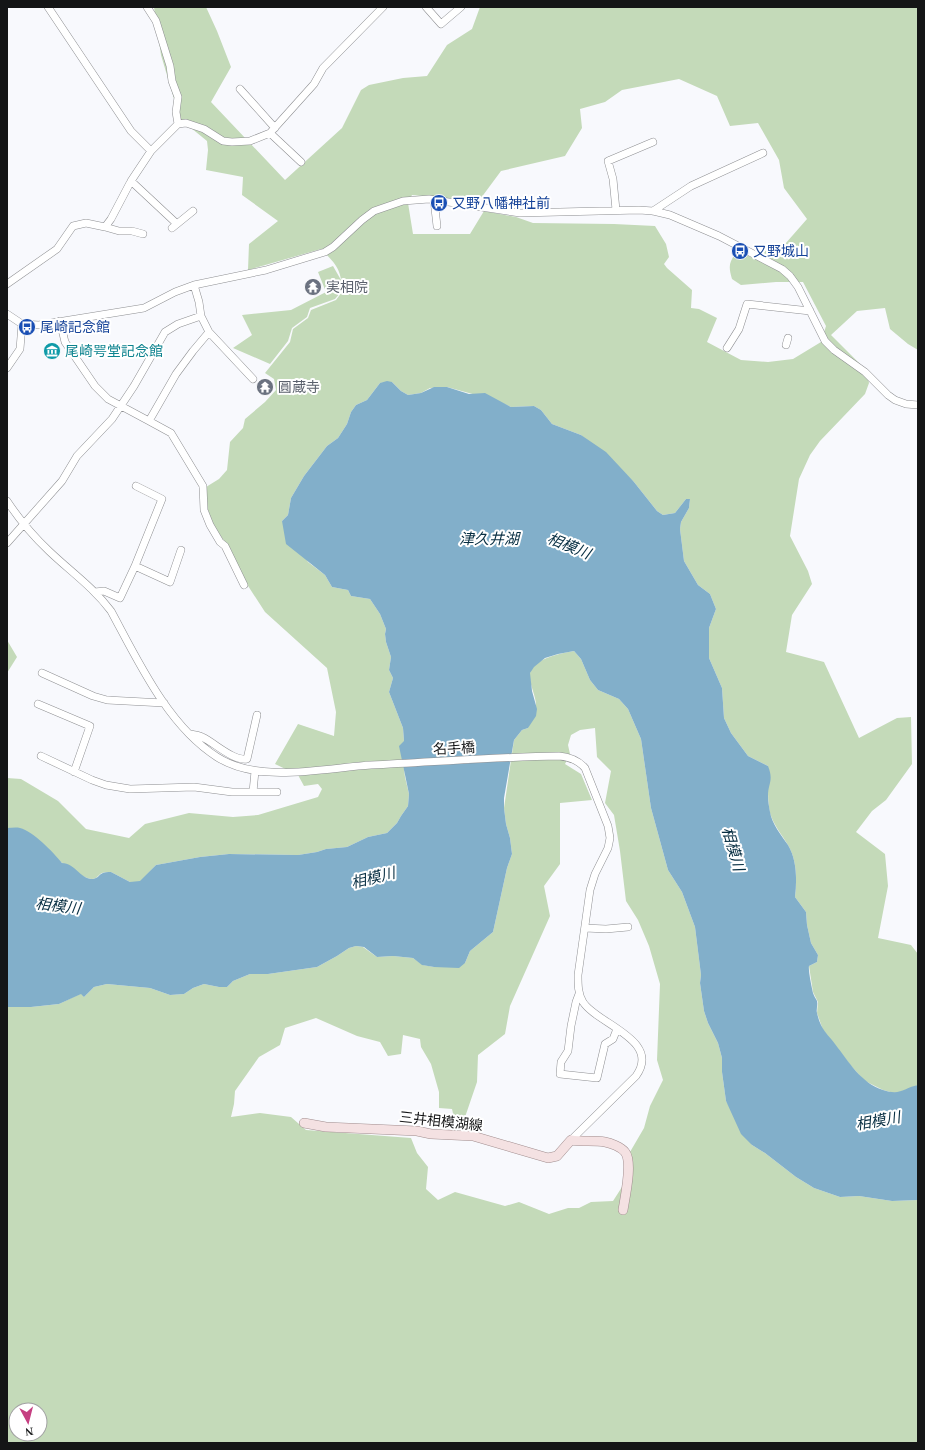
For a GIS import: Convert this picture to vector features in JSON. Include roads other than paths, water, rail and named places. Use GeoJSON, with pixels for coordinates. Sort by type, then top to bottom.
{"type":"FeatureCollection","features":[{"type":"Feature","properties":{"kind":"main road","name":"三井相模湖線"},"geometry":{"type":"LineString","coordinates":[[304,1123],[326,1127],[417,1131],[431,1134],[473,1136],[548,1158],[557,1156],[572,1140]]}},
{"type":"Feature","properties":{"kind":"main road"},"geometry":{"type":"LineString","coordinates":[[572,1140],[606,1142],[625,1152],[628,1166],[623,1210]]}},
{"type":"Feature","properties":{"kind":"street"},"geometry":{"type":"LineString","coordinates":[[48,7],[130,131],[151,151]]}},
{"type":"Feature","properties":{"kind":"street"},"geometry":{"type":"LineString","coordinates":[[147,7],[156,21],[170,66],[172,81],[178,97],[176,112],[178,124]]}},
{"type":"Feature","properties":{"kind":"street"},"geometry":{"type":"LineString","coordinates":[[105,227],[111,219],[131,181],[151,151],[178,124],[186,124],[204,129],[223,141],[232,142],[250,141],[272,131],[314,84],[323,68],[384,7]]}},
{"type":"Feature","properties":{"kind":"street"},"geometry":{"type":"LineString","coordinates":[[426,7],[441,24],[460,7]]}},
{"type":"Feature","properties":{"kind":"street"},"geometry":{"type":"LineString","coordinates":[[240,89],[272,131],[301,162]]}},
{"type":"Feature","properties":{"kind":"street"},"geometry":{"type":"LineString","coordinates":[[616,210],[613,179],[608,160],[653,142]]}},
{"type":"Feature","properties":{"kind":"street"},"geometry":{"type":"LineString","coordinates":[[653,211],[691,186],[763,153]]}},
{"type":"Feature","properties":{"kind":"street"},"geometry":{"type":"LineString","coordinates":[[131,181],[174,226],[193,211]]}},
{"type":"Feature","properties":{"kind":"street"},"geometry":{"type":"LineString","coordinates":[[434,200],[437,226]]}},
{"type":"Feature","properties":{"kind":"street"},"geometry":{"type":"LineString","coordinates":[[7,314],[22,324],[39,325],[144,308],[175,292],[194,285],[266,270],[317,254],[333,247],[374,211],[403,201],[434,200],[520,213],[616,210],[653,211],[670,215],[719,236],[782,269],[790,276],[798,287],[825,341],[834,350],[865,372],[895,400],[906,404],[918,405]]}},
{"type":"Feature","properties":{"kind":"street"},"geometry":{"type":"LineString","coordinates":[[7,284],[57,249],[73,226],[86,223],[119,231],[132,231],[143,234]]}},
{"type":"Feature","properties":{"kind":"street"},"geometry":{"type":"LineString","coordinates":[[194,285],[199,302],[200,316],[209,332],[253,379]]}},
{"type":"Feature","properties":{"kind":"street"},"geometry":{"type":"LineString","coordinates":[[727,348],[739,329],[747,304],[810,311]]}},
{"type":"Feature","properties":{"kind":"street"},"geometry":{"type":"LineString","coordinates":[[7,543],[62,481],[77,456],[112,419],[134,386],[165,332],[178,324],[200,316]]}},
{"type":"Feature","properties":{"kind":"street"},"geometry":{"type":"LineString","coordinates":[[60,321],[65,342],[90,380],[108,399],[171,433],[203,486],[204,510],[210,525],[220,542],[225,546],[244,585]]}},
{"type":"Feature","properties":{"kind":"street"},"geometry":{"type":"LineString","coordinates":[[7,368],[20,349],[22,324]]}},
{"type":"Feature","properties":{"kind":"street"},"geometry":{"type":"LineString","coordinates":[[149,421],[176,374],[209,332]]}},
{"type":"Feature","properties":{"kind":"street"},"geometry":{"type":"LineString","coordinates":[[95,592],[104,591],[120,598],[135,566],[162,499],[136,486]]}},
{"type":"Feature","properties":{"kind":"street","name":"名手橋"},"geometry":{"type":"LineString","coordinates":[[7,501],[23,524],[49,552],[95,592],[111,611],[149,680],[164,703],[190,734],[210,752],[232,765],[255,770],[297,771],[559,756],[571,758],[585,768],[608,826],[610,838],[592,883],[578,975],[579,994],[571,1026],[568,1051],[561,1062],[560,1074],[597,1078],[605,1044],[614,1039],[617,1029]]}},
{"type":"Feature","properties":{"kind":"street"},"geometry":{"type":"LineString","coordinates":[[135,566],[170,582],[181,550]]}},
{"type":"Feature","properties":{"kind":"street"},"geometry":{"type":"LineString","coordinates":[[42,673],[93,696],[107,700],[164,703]]}},
{"type":"Feature","properties":{"kind":"street"},"geometry":{"type":"LineString","coordinates":[[38,704],[90,726],[74,772]]}},
{"type":"Feature","properties":{"kind":"street"},"geometry":{"type":"LineString","coordinates":[[190,734],[201,736],[228,753],[241,759],[247,759],[249,756],[256,715]]}},
{"type":"Feature","properties":{"kind":"street"},"geometry":{"type":"LineString","coordinates":[[41,756],[106,785],[130,789],[194,787],[232,792],[277,792]]}},
{"type":"Feature","properties":{"kind":"street"},"geometry":{"type":"LineString","coordinates":[[253,792],[255,770]]}},
{"type":"Feature","properties":{"kind":"street"},"geometry":{"type":"LineString","coordinates":[[585,928],[606,929],[628,927]]}},
{"type":"Feature","properties":{"kind":"street"},"geometry":{"type":"LineString","coordinates":[[572,1140],[639,1072],[642,1062],[638,1046],[633,1040],[588,1008],[579,994]]}},
{"type":"Feature","properties":{"kind":"water","name":"津久井湖"},"geometry":{"type":"Polygon","coordinates":[[[387,381],[392,382],[401,391],[408,395],[421,393],[434,387],[447,387],[469,394],[485,393],[511,407],[534,406],[541,410],[552,424],[581,435],[606,452],[634,482],[657,511],[663,515],[675,513],[686,499],[690,499],[689,508],[681,522],[680,529],[684,561],[698,585],[710,594],[716,609],[709,628],[709,658],[722,688],[724,718],[731,733],[748,756],[768,766],[770,771],[771,779],[768,798],[771,816],[777,829],[791,851],[795,864],[795,897],[806,912],[811,943],[818,955],[817,962],[809,966],[809,968],[813,993],[817,1001],[817,1012],[819,1019],[824,1030],[851,1065],[862,1077],[875,1087],[889,1092],[898,1092],[918,1085],[918,1200],[892,1201],[859,1196],[840,1197],[814,1188],[796,1177],[752,1145],[741,1134],[726,1101],[722,1072],[722,1058],[718,1043],[704,1011],[695,927],[682,892],[668,870],[651,808],[641,739],[628,709],[619,699],[598,690],[590,680],[581,659],[574,651],[545,658],[534,667],[530,673],[532,691],[537,709],[536,716],[528,728],[522,730],[514,740],[504,798],[506,824],[512,854],[507,868],[493,932],[470,951],[465,963],[459,968],[422,965],[413,958],[393,956],[377,957],[364,947],[356,946],[349,948],[317,967],[268,974],[250,974],[233,981],[227,987],[204,984],[193,988],[184,994],[170,995],[150,988],[107,984],[94,987],[84,997],[81,994],[59,1004],[31,1007],[7,1007],[7,828],[20,828],[31,833],[37,837],[62,863],[71,866],[89,879],[97,878],[106,872],[111,872],[130,882],[140,881],[156,865],[200,857],[229,854],[298,855],[326,849],[347,847],[368,837],[387,833],[397,823],[408,806],[409,794],[399,746],[404,741],[403,728],[389,692],[393,678],[389,670],[391,657],[386,642],[386,629],[380,614],[370,599],[351,596],[348,590],[332,587],[325,575],[286,544],[282,521],[288,515],[291,498],[304,476],[327,446],[338,438],[356,405],[367,400],[380,383],[387,381]]]}},
{"type":"Feature","properties":{"kind":"place","name":"又野八幡神社前"},"geometry":{"type":"Point","coordinates":[439,203]}},
{"type":"Feature","properties":{"kind":"place","name":"又野城山"},"geometry":{"type":"Point","coordinates":[740,251]}},
{"type":"Feature","properties":{"kind":"place","name":"実相院"},"geometry":{"type":"Point","coordinates":[313,287]}},
{"type":"Feature","properties":{"kind":"place","name":"尾崎記念館"},"geometry":{"type":"Point","coordinates":[27,327]}},
{"type":"Feature","properties":{"kind":"place","name":"尾崎咢堂記念館"},"geometry":{"type":"Point","coordinates":[52,351]}},
{"type":"Feature","properties":{"kind":"place","name":"圓蔵寺"},"geometry":{"type":"Point","coordinates":[265,387]}},
{"type":"Feature","properties":{"kind":"water label","name":"相模川"},"geometry":{"type":"Point","coordinates":[569,546]}},
{"type":"Feature","properties":{"kind":"water label","name":"相模川"},"geometry":{"type":"Point","coordinates":[733,849]}},
{"type":"Feature","properties":{"kind":"water label","name":"相模川"},"geometry":{"type":"Point","coordinates":[373,878]}},
{"type":"Feature","properties":{"kind":"water label","name":"相模川"},"geometry":{"type":"Point","coordinates":[58,906]}},
{"type":"Feature","properties":{"kind":"water label","name":"相模川"},"geometry":{"type":"Point","coordinates":[878,1121]}}]}
